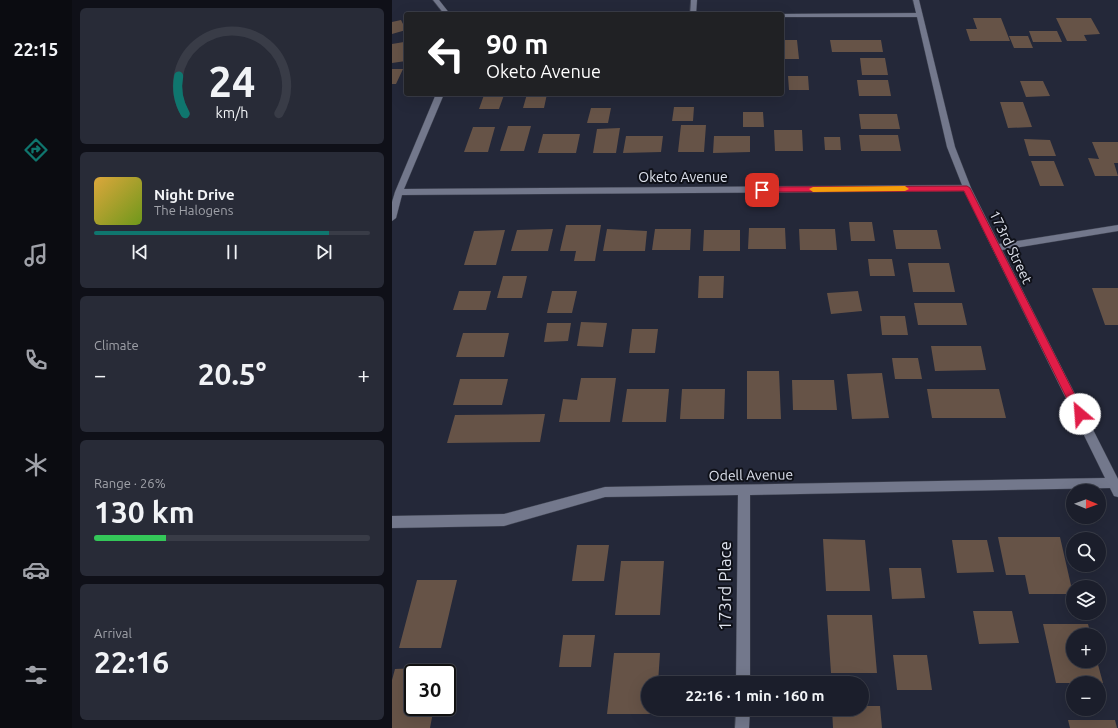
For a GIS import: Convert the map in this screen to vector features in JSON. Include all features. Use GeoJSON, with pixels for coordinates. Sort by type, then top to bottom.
{"type":"FeatureCollection","features":[{"type":"Feature","properties":{"kind":"street"},"geometry":{"type":"LineString","coordinates":[[436,0],[445,12]]}},
{"type":"Feature","properties":{"kind":"street"},"geometry":{"type":"LineString","coordinates":[[693,12],[694,0]]}},
{"type":"Feature","properties":{"kind":"street","name":"173rd Street"},"geometry":{"type":"LineString","coordinates":[[916,0],[951,147],[967,188],[1116,488]]}},
{"type":"Feature","properties":{"kind":"street"},"geometry":{"type":"LineString","coordinates":[[784,15],[920,15]]}},
{"type":"Feature","properties":{"kind":"street"},"geometry":{"type":"LineString","coordinates":[[392,218],[399,192],[439,96]]}},
{"type":"Feature","properties":{"kind":"street","name":"Oketo Avenue"},"geometry":{"type":"LineString","coordinates":[[399,192],[967,188]]}},
{"type":"Feature","properties":{"kind":"street"},"geometry":{"type":"LineString","coordinates":[[996,248],[1118,228]]}},
{"type":"Feature","properties":{"kind":"street","name":"Odell Avenue"},"geometry":{"type":"LineString","coordinates":[[392,522],[504,520],[605,492],[1116,488]]}},
{"type":"Feature","properties":{"kind":"street","name":"173rd Place"},"geometry":{"type":"LineString","coordinates":[[743,676],[744,490]]}},
{"type":"Feature","properties":{"kind":"street"},"geometry":{"type":"LineString","coordinates":[[742,716],[742,728]]}},
{"type":"Feature","properties":{"kind":"building"},"geometry":{"type":"Polygon","coordinates":[[[973,18],[1001,18],[1010,41],[970,41],[966,29],[977,29],[973,18]]]}},
{"type":"Feature","properties":{"kind":"building"},"geometry":{"type":"Polygon","coordinates":[[[1056,18],[1091,18],[1100,34],[1084,35],[1087,41],[1067,41],[1056,18]]]}},
{"type":"Feature","properties":{"kind":"building"},"geometry":{"type":"Polygon","coordinates":[[[401,20],[404,26],[404,31],[392,34],[392,22],[401,20]]]}},
{"type":"Feature","properties":{"kind":"building"},"geometry":{"type":"Polygon","coordinates":[[[1029,31],[1057,31],[1062,42],[1033,42],[1029,31]]]}},
{"type":"Feature","properties":{"kind":"building"},"geometry":{"type":"Polygon","coordinates":[[[1009,36],[1028,36],[1033,48],[1014,48],[1009,36]]]}},
{"type":"Feature","properties":{"kind":"building"},"geometry":{"type":"Polygon","coordinates":[[[784,40],[797,40],[799,59],[784,59],[784,40]]]}},
{"type":"Feature","properties":{"kind":"building"},"geometry":{"type":"Polygon","coordinates":[[[830,40],[881,40],[883,52],[832,52],[830,40]]]}},
{"type":"Feature","properties":{"kind":"building"},"geometry":{"type":"Polygon","coordinates":[[[404,42],[404,61],[392,63],[392,44],[404,42]]]}},
{"type":"Feature","properties":{"kind":"building"},"geometry":{"type":"Polygon","coordinates":[[[860,58],[885,58],[888,75],[862,75],[860,58]]]}},
{"type":"Feature","properties":{"kind":"building"},"geometry":{"type":"Polygon","coordinates":[[[392,69],[403,69],[396,84],[392,84],[392,69]]]}},
{"type":"Feature","properties":{"kind":"building"},"geometry":{"type":"Polygon","coordinates":[[[788,76],[808,76],[809,90],[789,90],[788,76]]]}},
{"type":"Feature","properties":{"kind":"building"},"geometry":{"type":"Polygon","coordinates":[[[857,80],[888,80],[891,96],[859,96],[857,80]]]}},
{"type":"Feature","properties":{"kind":"building"},"geometry":{"type":"Polygon","coordinates":[[[1020,81],[1043,81],[1050,96],[1026,97],[1020,81]]]}},
{"type":"Feature","properties":{"kind":"building"},"geometry":{"type":"Polygon","coordinates":[[[484,96],[504,96],[499,109],[479,109],[484,96]]]}},
{"type":"Feature","properties":{"kind":"building"},"geometry":{"type":"Polygon","coordinates":[[[526,96],[547,96],[544,108],[523,108],[526,96]]]}},
{"type":"Feature","properties":{"kind":"building"},"geometry":{"type":"Polygon","coordinates":[[[1000,102],[1023,102],[1032,127],[1008,128],[1000,102]]]}},
{"type":"Feature","properties":{"kind":"building"},"geometry":{"type":"Polygon","coordinates":[[[674,107],[694,107],[693,121],[672,121],[674,107]]]}},
{"type":"Feature","properties":{"kind":"building"},"geometry":{"type":"Polygon","coordinates":[[[591,108],[611,108],[608,123],[587,123],[591,108]]]}},
{"type":"Feature","properties":{"kind":"building"},"geometry":{"type":"Polygon","coordinates":[[[743,112],[763,112],[764,127],[743,127],[743,112]]]}},
{"type":"Feature","properties":{"kind":"building"},"geometry":{"type":"Polygon","coordinates":[[[859,114],[897,114],[900,129],[861,129],[859,114]]]}},
{"type":"Feature","properties":{"kind":"building"},"geometry":{"type":"Polygon","coordinates":[[[681,125],[706,125],[704,152],[678,152],[681,125]]]}},
{"type":"Feature","properties":{"kind":"building"},"geometry":{"type":"Polygon","coordinates":[[[508,126],[531,126],[524,151],[500,151],[508,126]]]}},
{"type":"Feature","properties":{"kind":"building"},"geometry":{"type":"Polygon","coordinates":[[[473,127],[495,127],[488,152],[464,152],[473,127]]]}},
{"type":"Feature","properties":{"kind":"building"},"geometry":{"type":"Polygon","coordinates":[[[620,128],[616,153],[593,153],[597,129],[620,128]]]}},
{"type":"Feature","properties":{"kind":"building"},"geometry":{"type":"Polygon","coordinates":[[[774,130],[802,130],[803,151],[775,151],[774,130]]]}},
{"type":"Feature","properties":{"kind":"building"},"geometry":{"type":"Polygon","coordinates":[[[543,134],[580,134],[576,153],[538,153],[543,134]]]}},
{"type":"Feature","properties":{"kind":"building"},"geometry":{"type":"Polygon","coordinates":[[[859,135],[898,135],[901,151],[861,151],[859,135]]]}},
{"type":"Feature","properties":{"kind":"building"},"geometry":{"type":"Polygon","coordinates":[[[626,136],[663,136],[661,152],[623,153],[626,136]]]}},
{"type":"Feature","properties":{"kind":"building"},"geometry":{"type":"Polygon","coordinates":[[[714,136],[750,136],[750,152],[713,153],[714,136]]]}},
{"type":"Feature","properties":{"kind":"building"},"geometry":{"type":"Polygon","coordinates":[[[824,137],[840,137],[841,150],[825,150],[824,137]]]}},
{"type":"Feature","properties":{"kind":"building"},"geometry":{"type":"Polygon","coordinates":[[[1024,139],[1050,140],[1056,156],[1029,156],[1024,139]]]}},
{"type":"Feature","properties":{"kind":"building"},"geometry":{"type":"Polygon","coordinates":[[[1092,142],[1118,142],[1118,163],[1114,163],[1118,176],[1095,176],[1088,158],[1099,159],[1092,142]]]}},
{"type":"Feature","properties":{"kind":"building"},"geometry":{"type":"Polygon","coordinates":[[[1031,161],[1054,161],[1064,186],[1040,186],[1031,161]]]}},
{"type":"Feature","properties":{"kind":"building"},"geometry":{"type":"Polygon","coordinates":[[[849,222],[872,222],[875,241],[851,241],[849,222]]]}},
{"type":"Feature","properties":{"kind":"building"},"geometry":{"type":"Polygon","coordinates":[[[566,225],[601,225],[595,261],[574,261],[576,251],[560,251],[566,225]]]}},
{"type":"Feature","properties":{"kind":"building"},"geometry":{"type":"Polygon","coordinates":[[[749,228],[785,228],[786,249],[748,249],[749,228]]]}},
{"type":"Feature","properties":{"kind":"building"},"geometry":{"type":"Polygon","coordinates":[[[553,229],[548,251],[511,251],[517,230],[553,229]]]}},
{"type":"Feature","properties":{"kind":"building"},"geometry":{"type":"Polygon","coordinates":[[[607,229],[647,231],[645,251],[603,251],[607,229]]]}},
{"type":"Feature","properties":{"kind":"building"},"geometry":{"type":"Polygon","coordinates":[[[655,229],[691,229],[690,250],[652,250],[655,229]]]}},
{"type":"Feature","properties":{"kind":"building"},"geometry":{"type":"Polygon","coordinates":[[[799,229],[835,229],[837,250],[800,250],[799,229]]]}},
{"type":"Feature","properties":{"kind":"building"},"geometry":{"type":"Polygon","coordinates":[[[505,230],[496,265],[464,265],[474,231],[505,230]]]}},
{"type":"Feature","properties":{"kind":"building"},"geometry":{"type":"Polygon","coordinates":[[[704,230],[740,230],[740,251],[703,251],[704,230]]]}},
{"type":"Feature","properties":{"kind":"building"},"geometry":{"type":"Polygon","coordinates":[[[893,230],[937,230],[941,249],[896,249],[893,230]]]}},
{"type":"Feature","properties":{"kind":"building"},"geometry":{"type":"Polygon","coordinates":[[[868,259],[892,259],[895,276],[870,276],[868,259]]]}},
{"type":"Feature","properties":{"kind":"building"},"geometry":{"type":"Polygon","coordinates":[[[908,263],[949,263],[955,292],[913,292],[908,263]]]}},
{"type":"Feature","properties":{"kind":"building"},"geometry":{"type":"Polygon","coordinates":[[[503,276],[527,276],[522,298],[497,298],[503,276]]]}},
{"type":"Feature","properties":{"kind":"building"},"geometry":{"type":"Polygon","coordinates":[[[699,276],[724,276],[723,298],[698,298],[699,276]]]}},
{"type":"Feature","properties":{"kind":"building"},"geometry":{"type":"Polygon","coordinates":[[[1092,288],[1118,288],[1118,325],[1105,325],[1092,288]]]}},
{"type":"Feature","properties":{"kind":"building"},"geometry":{"type":"Polygon","coordinates":[[[459,291],[491,291],[486,310],[453,310],[459,291]]]}},
{"type":"Feature","properties":{"kind":"building"},"geometry":{"type":"Polygon","coordinates":[[[552,291],[577,291],[572,313],[547,313],[552,291]]]}},
{"type":"Feature","properties":{"kind":"building"},"geometry":{"type":"Polygon","coordinates":[[[858,291],[862,311],[831,314],[827,293],[858,291]]]}},
{"type":"Feature","properties":{"kind":"building"},"geometry":{"type":"Polygon","coordinates":[[[914,303],[962,303],[967,325],[918,325],[914,303]]]}},
{"type":"Feature","properties":{"kind":"building"},"geometry":{"type":"Polygon","coordinates":[[[880,316],[905,316],[908,335],[882,335],[880,316]]]}},
{"type":"Feature","properties":{"kind":"building"},"geometry":{"type":"Polygon","coordinates":[[[581,322],[607,323],[603,347],[577,346],[581,322]]]}},
{"type":"Feature","properties":{"kind":"building"},"geometry":{"type":"Polygon","coordinates":[[[547,323],[571,323],[568,341],[544,342],[547,323]]]}},
{"type":"Feature","properties":{"kind":"building"},"geometry":{"type":"Polygon","coordinates":[[[632,329],[658,329],[655,353],[629,353],[632,329]]]}},
{"type":"Feature","properties":{"kind":"building"},"geometry":{"type":"Polygon","coordinates":[[[463,333],[509,333],[504,357],[456,357],[463,333]]]}},
{"type":"Feature","properties":{"kind":"building"},"geometry":{"type":"Polygon","coordinates":[[[931,346],[981,346],[986,370],[935,371],[931,346]]]}},
{"type":"Feature","properties":{"kind":"building"},"geometry":{"type":"Polygon","coordinates":[[[892,358],[918,358],[922,379],[895,379],[892,358]]]}},
{"type":"Feature","properties":{"kind":"building"},"geometry":{"type":"Polygon","coordinates":[[[747,371],[779,371],[781,419],[747,419],[747,371]]]}},
{"type":"Feature","properties":{"kind":"building"},"geometry":{"type":"Polygon","coordinates":[[[882,373],[889,418],[852,419],[847,374],[882,373]]]}},
{"type":"Feature","properties":{"kind":"building"},"geometry":{"type":"Polygon","coordinates":[[[581,378],[616,378],[610,422],[559,422],[563,399],[577,400],[581,378]]]}},
{"type":"Feature","properties":{"kind":"building"},"geometry":{"type":"Polygon","coordinates":[[[460,379],[508,379],[502,405],[453,405],[460,379]]]}},
{"type":"Feature","properties":{"kind":"building"},"geometry":{"type":"Polygon","coordinates":[[[792,380],[834,380],[837,410],[793,410],[792,380]]]}},
{"type":"Feature","properties":{"kind":"building"},"geometry":{"type":"Polygon","coordinates":[[[627,389],[669,389],[666,422],[622,422],[627,389]]]}},
{"type":"Feature","properties":{"kind":"building"},"geometry":{"type":"Polygon","coordinates":[[[682,389],[725,389],[724,419],[680,419],[682,389]]]}},
{"type":"Feature","properties":{"kind":"building"},"geometry":{"type":"Polygon","coordinates":[[[927,389],[999,389],[1006,418],[932,418],[927,389]]]}},
{"type":"Feature","properties":{"kind":"building"},"geometry":{"type":"Polygon","coordinates":[[[545,414],[540,442],[447,443],[455,415],[545,414]]]}},
{"type":"Feature","properties":{"kind":"building"},"geometry":{"type":"Polygon","coordinates":[[[998,537],[1060,537],[1066,563],[1066,572],[1068,572],[1070,580],[1066,580],[1066,594],[1029,594],[1025,575],[1006,575],[998,537]]]}},
{"type":"Feature","properties":{"kind":"building"},"geometry":{"type":"Polygon","coordinates":[[[823,539],[865,540],[870,591],[826,591],[823,539]]]}},
{"type":"Feature","properties":{"kind":"building"},"geometry":{"type":"Polygon","coordinates":[[[952,540],[987,540],[994,572],[957,573],[952,540]]]}},
{"type":"Feature","properties":{"kind":"building"},"geometry":{"type":"Polygon","coordinates":[[[577,545],[609,545],[604,581],[572,581],[577,545]]]}},
{"type":"Feature","properties":{"kind":"building"},"geometry":{"type":"Polygon","coordinates":[[[621,561],[664,561],[660,615],[615,615],[621,561]]]}},
{"type":"Feature","properties":{"kind":"building"},"geometry":{"type":"Polygon","coordinates":[[[889,568],[921,568],[925,598],[892,599],[889,568]]]}},
{"type":"Feature","properties":{"kind":"building"},"geometry":{"type":"Polygon","coordinates":[[[417,580],[457,580],[441,648],[399,648],[417,580]]]}},
{"type":"Feature","properties":{"kind":"building"},"geometry":{"type":"Polygon","coordinates":[[[973,611],[1012,611],[1019,643],[979,644],[973,611]]]}},
{"type":"Feature","properties":{"kind":"building"},"geometry":{"type":"Polygon","coordinates":[[[827,615],[872,615],[877,673],[831,673],[827,615]]]}},
{"type":"Feature","properties":{"kind":"building"},"geometry":{"type":"Polygon","coordinates":[[[1043,624],[1088,624],[1089,628],[1066,628],[1066,668],[1099,668],[1101,676],[1066,676],[1066,683],[1056,683],[1043,624]]]}},
{"type":"Feature","properties":{"kind":"building"},"geometry":{"type":"Polygon","coordinates":[[[563,635],[595,635],[591,667],[559,667],[563,635]]]}},
{"type":"Feature","properties":{"kind":"building"},"geometry":{"type":"Polygon","coordinates":[[[614,653],[660,653],[658,676],[641,676],[641,714],[607,714],[614,653]]]}},
{"type":"Feature","properties":{"kind":"building"},"geometry":{"type":"Polygon","coordinates":[[[893,655],[927,655],[932,690],[897,690],[893,655]]]}},
{"type":"Feature","properties":{"kind":"building"},"geometry":{"type":"Polygon","coordinates":[[[395,669],[404,669],[404,716],[432,716],[430,728],[392,728],[392,680],[395,669]]]}},
{"type":"Feature","properties":{"kind":"building"},"geometry":{"type":"Polygon","coordinates":[[[869,706],[880,706],[882,728],[833,728],[832,716],[869,716],[869,706]]]}},
{"type":"Feature","properties":{"kind":"building"},"geometry":{"type":"Polygon","coordinates":[[[1068,720],[1115,720],[1117,728],[1070,728],[1068,720]]]}},
{"type":"Feature","properties":{"kind":"slow traffic"},"geometry":{"type":"LineString","coordinates":[[813,189],[905,189]]}},
{"type":"Feature","properties":{"kind":"route"},"geometry":{"type":"LineString","coordinates":[[762,190],[967,188],[1080,414]]}}]}
